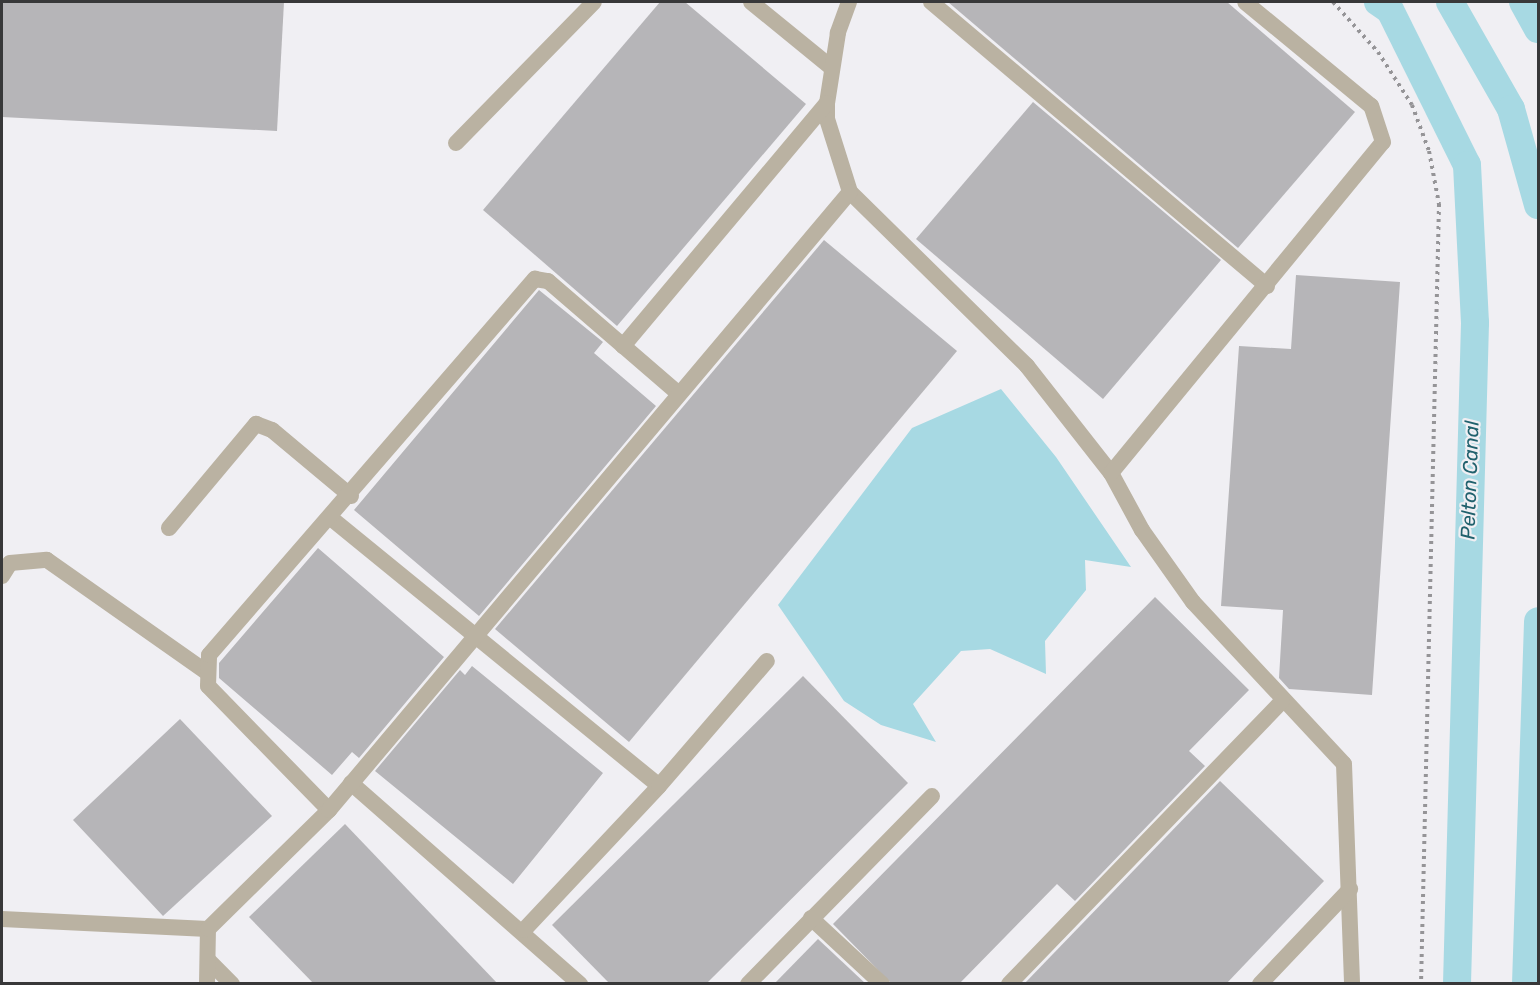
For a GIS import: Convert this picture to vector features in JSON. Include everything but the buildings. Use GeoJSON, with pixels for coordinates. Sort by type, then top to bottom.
{"type":"FeatureCollection","features":[{"type":"Feature","properties":{"kind":"lane"},"geometry":{"type":"LineString","coordinates":[[456,143],[594,2]]}},
{"type":"Feature","properties":{"kind":"lane"},"geometry":{"type":"LineString","coordinates":[[751,2],[832,68]]}},
{"type":"Feature","properties":{"kind":"lane"},"geometry":{"type":"LineString","coordinates":[[849,2],[838,33],[827,103],[827,119],[850,192],[1027,366],[1111,473],[1142,530],[1193,602],[1282,701],[1344,765],[1352,984]]}},
{"type":"Feature","properties":{"kind":"lane"},"geometry":{"type":"LineString","coordinates":[[931,2],[1267,286]]}},
{"type":"Feature","properties":{"kind":"lane"},"geometry":{"type":"LineString","coordinates":[[1111,473],[1267,286],[1383,142],[1371,106],[1245,2]]}},
{"type":"Feature","properties":{"kind":"lane"},"geometry":{"type":"LineString","coordinates":[[623,346],[827,103]]}},
{"type":"Feature","properties":{"kind":"lane"},"geometry":{"type":"LineString","coordinates":[[207,984],[208,929],[329,810],[473,636],[850,192]]}},
{"type":"Feature","properties":{"kind":"lane"},"geometry":{"type":"LineString","coordinates":[[329,810],[208,686],[205,671],[209,655],[332,519],[535,279],[548,281],[679,394]]}},
{"type":"Feature","properties":{"kind":"lane"},"geometry":{"type":"LineString","coordinates":[[169,528],[256,424],[272,430],[351,496]]}},
{"type":"Feature","properties":{"kind":"lane"},"geometry":{"type":"LineString","coordinates":[[332,519],[659,786]]}},
{"type":"Feature","properties":{"kind":"lane"},"geometry":{"type":"LineString","coordinates":[[2,576],[10,563],[47,560],[205,671]]}},
{"type":"Feature","properties":{"kind":"lane"},"geometry":{"type":"LineString","coordinates":[[524,930],[659,786],[767,661]]}},
{"type":"Feature","properties":{"kind":"lane"},"geometry":{"type":"LineString","coordinates":[[1009,984],[1282,701]]}},
{"type":"Feature","properties":{"kind":"lane"},"geometry":{"type":"LineString","coordinates":[[351,783],[524,930],[580,984]]}},
{"type":"Feature","properties":{"kind":"lane"},"geometry":{"type":"LineString","coordinates":[[748,984],[932,796]]}},
{"type":"Feature","properties":{"kind":"lane"},"geometry":{"type":"LineString","coordinates":[[1260,984],[1350,889]]}},
{"type":"Feature","properties":{"kind":"lane"},"geometry":{"type":"LineString","coordinates":[[811,918],[882,984]]}},
{"type":"Feature","properties":{"kind":"lane"},"geometry":{"type":"LineString","coordinates":[[2,919],[208,929]]}},
{"type":"Feature","properties":{"kind":"lane"},"geometry":{"type":"LineString","coordinates":[[208,960],[232,984]]}},
{"type":"Feature","properties":{"kind":"path"},"geometry":{"type":"LineString","coordinates":[[1333,2],[1378,52],[1412,105],[1429,151],[1439,204],[1422,984]]}},
{"type":"Feature","properties":{"kind":"water"},"geometry":{"type":"Polygon","coordinates":[[[1001,389],[1056,457],[1131,567],[1085,560],[1086,590],[1045,641],[1046,674],[990,649],[961,651],[913,704],[936,742],[881,725],[844,701],[778,605],[912,428],[1001,389]]]}},
{"type":"Feature","properties":{"kind":"waterway","name":"Pelton Canal"},"geometry":{"type":"LineString","coordinates":[[1378,2],[1390,10],[1467,165],[1475,323],[1457,984]]}},
{"type":"Feature","properties":{"kind":"waterway","name":"Pelton Canal"},"geometry":{"type":"LineString","coordinates":[[1450,2],[1511,109],[1538,205]]}},
{"type":"Feature","properties":{"kind":"waterway","name":"Pelton Canal"},"geometry":{"type":"LineString","coordinates":[[1523,2],[1538,29]]}},
{"type":"Feature","properties":{"kind":"waterway","name":"Pelton Canal"},"geometry":{"type":"LineString","coordinates":[[1526,984],[1538,621]]}}]}
